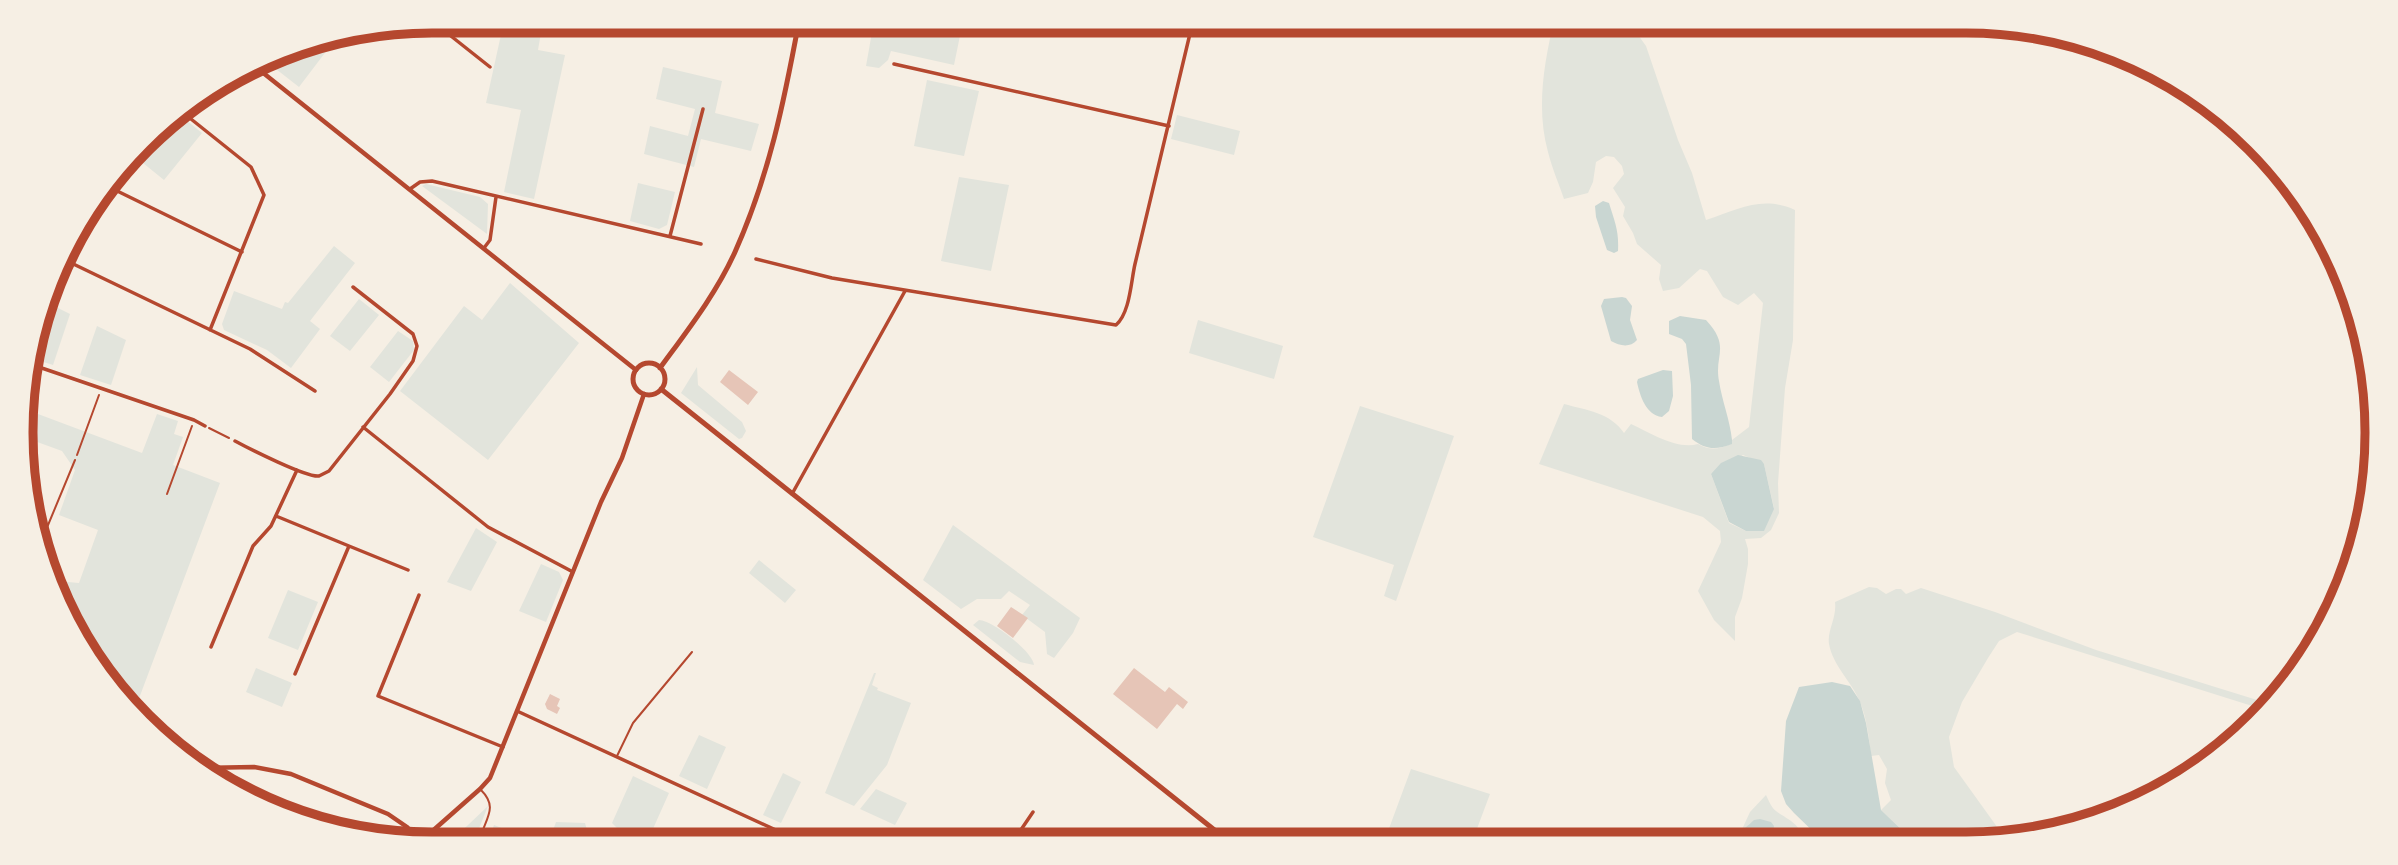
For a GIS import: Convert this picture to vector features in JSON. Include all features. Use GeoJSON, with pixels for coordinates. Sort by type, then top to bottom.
{"type":"FeatureCollection","features":[{"type":"Feature","properties":{"kind":"main road"},"geometry":{"type":"LineString","coordinates":[[660,368],[704,306],[734,253],[765,177],[782,112],[797,33]]}},
{"type":"Feature","properties":{"kind":"main road"},"geometry":{"type":"LineString","coordinates":[[648,364],[660,368],[665,378],[661,389],[652,395],[644,394],[634,384],[636,370],[648,364]]}},
{"type":"Feature","properties":{"kind":"main road"},"geometry":{"type":"LineString","coordinates":[[661,389],[1217,832]]}},
{"type":"Feature","properties":{"kind":"street"},"geometry":{"type":"LineString","coordinates":[[447,33],[490,67]]}},
{"type":"Feature","properties":{"kind":"street"},"geometry":{"type":"LineString","coordinates":[[756,259],[832,278],[1116,324],[1122,320],[1127,302],[1190,33]]}},
{"type":"Feature","properties":{"kind":"street"},"geometry":{"type":"LineString","coordinates":[[894,64],[1169,126]]}},
{"type":"Feature","properties":{"kind":"street"},"geometry":{"type":"LineString","coordinates":[[262,72],[636,370]]}},
{"type":"Feature","properties":{"kind":"street"},"geometry":{"type":"LineString","coordinates":[[670,236],[703,109]]}},
{"type":"Feature","properties":{"kind":"street"},"geometry":{"type":"LineString","coordinates":[[188,117],[251,167],[264,195],[210,330]]}},
{"type":"Feature","properties":{"kind":"street"},"geometry":{"type":"LineString","coordinates":[[411,190],[420,182],[432,181],[701,244]]}},
{"type":"Feature","properties":{"kind":"street"},"geometry":{"type":"LineString","coordinates":[[115,190],[243,252]]}},
{"type":"Feature","properties":{"kind":"street"},"geometry":{"type":"LineString","coordinates":[[484,248],[490,240],[496,197]]}},
{"type":"Feature","properties":{"kind":"street"},"geometry":{"type":"LineString","coordinates":[[71,263],[271,360],[315,391]]}},
{"type":"Feature","properties":{"kind":"street"},"geometry":{"type":"LineString","coordinates":[[235,441],[297,470],[320,476],[328,471],[390,394],[412,361],[417,346],[413,334],[353,287]]}},
{"type":"Feature","properties":{"kind":"street"},"geometry":{"type":"LineString","coordinates":[[792,494],[905,290]]}},
{"type":"Feature","properties":{"kind":"street"},"geometry":{"type":"LineString","coordinates":[[39,367],[205,426]]}},
{"type":"Feature","properties":{"kind":"street"},"geometry":{"type":"LineString","coordinates":[[432,832],[490,778],[601,502],[626,448],[644,394]]}},
{"type":"Feature","properties":{"kind":"street"},"geometry":{"type":"LineString","coordinates":[[363,427],[488,527],[573,572]]}},
{"type":"Feature","properties":{"kind":"street"},"geometry":{"type":"LineString","coordinates":[[211,647],[253,546],[271,526],[297,470]]}},
{"type":"Feature","properties":{"kind":"street"},"geometry":{"type":"LineString","coordinates":[[276,516],[408,570]]}},
{"type":"Feature","properties":{"kind":"street"},"geometry":{"type":"LineString","coordinates":[[295,674],[349,546]]}},
{"type":"Feature","properties":{"kind":"street"},"geometry":{"type":"LineString","coordinates":[[419,595],[378,696],[503,747]]}},
{"type":"Feature","properties":{"kind":"street"},"geometry":{"type":"LineString","coordinates":[[517,712],[780,832]]}},
{"type":"Feature","properties":{"kind":"street"},"geometry":{"type":"LineString","coordinates":[[217,768],[254,767],[290,774],[388,814],[411,831]]}},
{"type":"Feature","properties":{"kind":"street"},"geometry":{"type":"LineString","coordinates":[[1019,832],[1033,812]]}},
{"type":"Feature","properties":{"kind":"lane"},"geometry":{"type":"LineString","coordinates":[[46,531],[75,460]]}},
{"type":"Feature","properties":{"kind":"lane"},"geometry":{"type":"LineString","coordinates":[[617,757],[633,723],[692,652]]}},
{"type":"Feature","properties":{"kind":"lane"},"geometry":{"type":"LineString","coordinates":[[481,789],[489,798],[491,807],[482,832]]}},
{"type":"Feature","properties":{"kind":"path"},"geometry":{"type":"LineString","coordinates":[[75,460],[102,388]]}},
{"type":"Feature","properties":{"kind":"path"},"geometry":{"type":"LineString","coordinates":[[167,494],[194,420]]}},
{"type":"Feature","properties":{"kind":"path"},"geometry":{"type":"LineString","coordinates":[[205,426],[235,441]]}},
{"type":"Feature","properties":{"kind":"shaded area"},"geometry":{"type":"Polygon","coordinates":[[[501,33],[541,33],[538,50],[565,55],[534,199],[504,192],[521,110],[486,103],[501,33]]]}},
{"type":"Feature","properties":{"kind":"shaded area"},"geometry":{"type":"Polygon","coordinates":[[[872,33],[961,33],[954,65],[891,51],[888,60],[879,68],[866,66],[872,33]]]}},
{"type":"Feature","properties":{"kind":"shaded area"},"geometry":{"type":"Polygon","coordinates":[[[1552,33],[1637,33],[1646,46],[1706,220],[1750,205],[1772,204],[1795,210],[1793,340],[1785,388],[1778,483],[1779,513],[1771,530],[1761,538],[1745,539],[1748,564],[1742,598],[1735,617],[1735,641],[1714,620],[1698,591],[1721,542],[1720,531],[1703,517],[1539,464],[1564,404],[1605,417],[1619,426],[1624,433],[1631,424],[1681,445],[1698,444],[1714,448],[1731,444],[1732,440],[1749,427],[1763,303],[1754,293],[1738,305],[1723,297],[1707,271],[1700,269],[1679,288],[1663,291],[1659,279],[1661,265],[1637,244],[1623,216],[1625,207],[1613,188],[1624,174],[1622,166],[1614,157],[1606,156],[1596,162],[1588,193],[1564,199],[1544,136],[1542,103],[1552,33]],[[1743,455],[1711,474],[1729,523],[1746,531],[1774,508],[1764,464],[1743,455]]]}},
{"type":"Feature","properties":{"kind":"shaded area"},"geometry":{"type":"Polygon","coordinates":[[[329,47],[299,87],[273,67],[329,47]]]}},
{"type":"Feature","properties":{"kind":"shaded area"},"geometry":{"type":"Polygon","coordinates":[[[663,67],[722,81],[715,113],[759,124],[751,151],[701,139],[694,167],[644,154],[650,126],[688,136],[695,109],[656,99],[663,67]]]}},
{"type":"Feature","properties":{"kind":"shaded area"},"geometry":{"type":"Polygon","coordinates":[[[927,80],[979,91],[964,156],[914,146],[927,80]]]}},
{"type":"Feature","properties":{"kind":"shaded area"},"geometry":{"type":"Polygon","coordinates":[[[1177,115],[1240,131],[1234,155],[1171,139],[1177,115]]]}},
{"type":"Feature","properties":{"kind":"shaded area"},"geometry":{"type":"Polygon","coordinates":[[[185,119],[202,133],[164,180],[143,163],[165,136],[185,119]]]}},
{"type":"Feature","properties":{"kind":"shaded area"},"geometry":{"type":"Polygon","coordinates":[[[959,177],[1009,185],[991,271],[941,261],[959,177]]]}},
{"type":"Feature","properties":{"kind":"shaded area"},"geometry":{"type":"Polygon","coordinates":[[[638,183],[675,192],[667,225],[659,229],[630,221],[638,183]]]}},
{"type":"Feature","properties":{"kind":"shaded area"},"geometry":{"type":"Polygon","coordinates":[[[426,184],[480,197],[488,204],[487,234],[422,186],[426,184]]]}},
{"type":"Feature","properties":{"kind":"shaded area"},"geometry":{"type":"Polygon","coordinates":[[[1603,201],[1609,203],[1616,227],[1618,251],[1614,253],[1607,250],[1596,217],[1595,206],[1603,201]]]}},
{"type":"Feature","properties":{"kind":"shaded area"},"geometry":{"type":"Polygon","coordinates":[[[334,246],[355,263],[310,321],[320,329],[291,368],[267,350],[224,330],[222,324],[234,291],[282,309],[285,302],[288,303],[334,246]]]}},
{"type":"Feature","properties":{"kind":"shaded area"},"geometry":{"type":"Polygon","coordinates":[[[510,283],[579,343],[488,460],[400,391],[464,306],[482,320],[510,283]]]}},
{"type":"Feature","properties":{"kind":"shaded area"},"geometry":{"type":"Polygon","coordinates":[[[1622,297],[1632,306],[1630,320],[1637,340],[1628,345],[1611,341],[1601,306],[1604,299],[1622,297]]]}},
{"type":"Feature","properties":{"kind":"shaded area"},"geometry":{"type":"Polygon","coordinates":[[[359,299],[379,315],[350,351],[330,336],[359,299]]]}},
{"type":"Feature","properties":{"kind":"shaded area"},"geometry":{"type":"Polygon","coordinates":[[[54,306],[70,314],[53,365],[40,361],[54,306]]]}},
{"type":"Feature","properties":{"kind":"shaded area"},"geometry":{"type":"Polygon","coordinates":[[[1680,316],[1706,320],[1718,337],[1719,381],[1732,444],[1711,448],[1692,439],[1691,385],[1686,344],[1682,339],[1669,334],[1669,321],[1680,316]]]}},
{"type":"Feature","properties":{"kind":"shaded area"},"geometry":{"type":"Polygon","coordinates":[[[1198,320],[1283,346],[1274,379],[1189,353],[1198,320]]]}},
{"type":"Feature","properties":{"kind":"shaded area"},"geometry":{"type":"Polygon","coordinates":[[[97,326],[126,340],[111,385],[80,375],[97,326]]]}},
{"type":"Feature","properties":{"kind":"shaded area"},"geometry":{"type":"Polygon","coordinates":[[[398,331],[413,341],[414,350],[389,382],[370,367],[398,331]]]}},
{"type":"Feature","properties":{"kind":"shaded area"},"geometry":{"type":"Polygon","coordinates":[[[697,367],[698,385],[742,422],[746,431],[742,438],[739,439],[681,393],[697,367]]]}},
{"type":"Feature","properties":{"kind":"shaded area"},"geometry":{"type":"Polygon","coordinates":[[[1663,370],[1672,371],[1673,396],[1669,411],[1662,417],[1648,409],[1637,382],[1638,379],[1663,370]]]}},
{"type":"Feature","properties":{"kind":"shaded area"},"geometry":{"type":"Polygon","coordinates":[[[1360,406],[1454,436],[1396,601],[1384,596],[1394,565],[1313,537],[1360,406]]]}},
{"type":"Feature","properties":{"kind":"shaded area"},"geometry":{"type":"Polygon","coordinates":[[[38,414],[142,453],[157,414],[178,421],[174,434],[183,437],[173,465],[220,483],[138,702],[116,676],[87,632],[63,582],[79,583],[98,530],[59,515],[75,470],[62,451],[33,441],[33,427],[38,414]]]}},
{"type":"Feature","properties":{"kind":"shaded area"},"geometry":{"type":"Polygon","coordinates":[[[1738,455],[1761,460],[1764,464],[1774,509],[1764,531],[1746,531],[1729,522],[1711,474],[1721,463],[1738,455]]]}},
{"type":"Feature","properties":{"kind":"shaded area"},"geometry":{"type":"Polygon","coordinates":[[[953,525],[1080,618],[1073,633],[1054,658],[1047,654],[1045,632],[1022,615],[1030,605],[1009,591],[1001,599],[977,599],[961,609],[923,580],[953,525]]]}},
{"type":"Feature","properties":{"kind":"shaded area"},"geometry":{"type":"Polygon","coordinates":[[[476,528],[497,542],[471,591],[447,582],[476,528]]]}},
{"type":"Feature","properties":{"kind":"shaded area"},"geometry":{"type":"Polygon","coordinates":[[[759,560],[796,590],[785,603],[749,573],[759,560]]]}},
{"type":"Feature","properties":{"kind":"shaded area"},"geometry":{"type":"Polygon","coordinates":[[[541,564],[559,572],[563,580],[546,622],[519,611],[541,564]]]}},
{"type":"Feature","properties":{"kind":"shaded area"},"geometry":{"type":"Polygon","coordinates":[[[1869,587],[1877,588],[1886,594],[1901,589],[1906,594],[1921,588],[2096,650],[2261,701],[2256,707],[2017,632],[1999,641],[1962,702],[1949,737],[1954,767],[1999,830],[1904,832],[1881,810],[1891,800],[1885,783],[1887,769],[1879,755],[1871,756],[1860,702],[1831,652],[1829,634],[1835,602],[1869,587]]]}},
{"type":"Feature","properties":{"kind":"shaded area"},"geometry":{"type":"Polygon","coordinates":[[[288,590],[318,602],[298,650],[268,638],[288,590]]]}},
{"type":"Feature","properties":{"kind":"shaded area"},"geometry":{"type":"Polygon","coordinates":[[[979,620],[993,625],[1011,638],[1027,652],[1034,665],[1020,662],[973,625],[979,620]]]}},
{"type":"Feature","properties":{"kind":"shaded area"},"geometry":{"type":"Polygon","coordinates":[[[256,668],[292,683],[282,707],[246,692],[256,668]]]}},
{"type":"Feature","properties":{"kind":"shaded area"},"geometry":{"type":"Polygon","coordinates":[[[874,673],[872,685],[878,688],[877,690],[911,703],[887,765],[854,806],[825,793],[874,673]]]}},
{"type":"Feature","properties":{"kind":"shaded area"},"geometry":{"type":"Polygon","coordinates":[[[1832,682],[1850,686],[1860,701],[1866,723],[1881,810],[1904,832],[1814,832],[1786,804],[1781,791],[1786,721],[1799,687],[1832,682]]]}},
{"type":"Feature","properties":{"kind":"shaded area"},"geometry":{"type":"Polygon","coordinates":[[[699,735],[726,747],[707,789],[679,776],[699,735]]]}},
{"type":"Feature","properties":{"kind":"shaded area"},"geometry":{"type":"Polygon","coordinates":[[[1411,769],[1490,794],[1476,832],[1388,832],[1411,769]]]}},
{"type":"Feature","properties":{"kind":"shaded area"},"geometry":{"type":"Polygon","coordinates":[[[783,773],[801,782],[781,823],[763,815],[783,773]]]}},
{"type":"Feature","properties":{"kind":"shaded area"},"geometry":{"type":"Polygon","coordinates":[[[633,776],[669,793],[652,831],[621,832],[612,823],[633,776]]]}},
{"type":"Feature","properties":{"kind":"shaded area"},"geometry":{"type":"Polygon","coordinates":[[[876,789],[907,803],[895,825],[860,809],[876,789]]]}},
{"type":"Feature","properties":{"kind":"shaded area"},"geometry":{"type":"Polygon","coordinates":[[[1766,795],[1774,809],[1801,832],[1768,832],[1760,819],[1749,824],[1746,832],[1741,832],[1750,812],[1766,795]]]}},
{"type":"Feature","properties":{"kind":"shaded area"},"geometry":{"type":"Polygon","coordinates":[[[488,806],[480,832],[461,832],[488,806]]]}},
{"type":"Feature","properties":{"kind":"shaded area"},"geometry":{"type":"Polygon","coordinates":[[[1754,820],[1771,822],[1774,826],[1773,832],[1746,832],[1745,828],[1754,820]]]}},
{"type":"Feature","properties":{"kind":"shaded area"},"geometry":{"type":"Polygon","coordinates":[[[556,822],[585,823],[588,832],[552,832],[556,822]]]}},
{"type":"Feature","properties":{"kind":"shaded area"},"geometry":{"type":"Polygon","coordinates":[[[494,825],[512,832],[491,832],[494,825]]]}},
{"type":"Feature","properties":{"kind":"building"},"geometry":{"type":"Polygon","coordinates":[[[729,370],[758,392],[748,405],[720,382],[729,370]]]}},
{"type":"Feature","properties":{"kind":"building"},"geometry":{"type":"Polygon","coordinates":[[[1011,607],[1028,618],[1013,638],[997,626],[1011,607]]]}},
{"type":"Feature","properties":{"kind":"building"},"geometry":{"type":"Polygon","coordinates":[[[1134,668],[1165,692],[1169,687],[1188,702],[1183,709],[1177,704],[1157,729],[1113,694],[1134,668]]]}},
{"type":"Feature","properties":{"kind":"building"},"geometry":{"type":"Polygon","coordinates":[[[550,694],[560,699],[557,714],[547,709],[545,704],[550,694]]]}}]}
